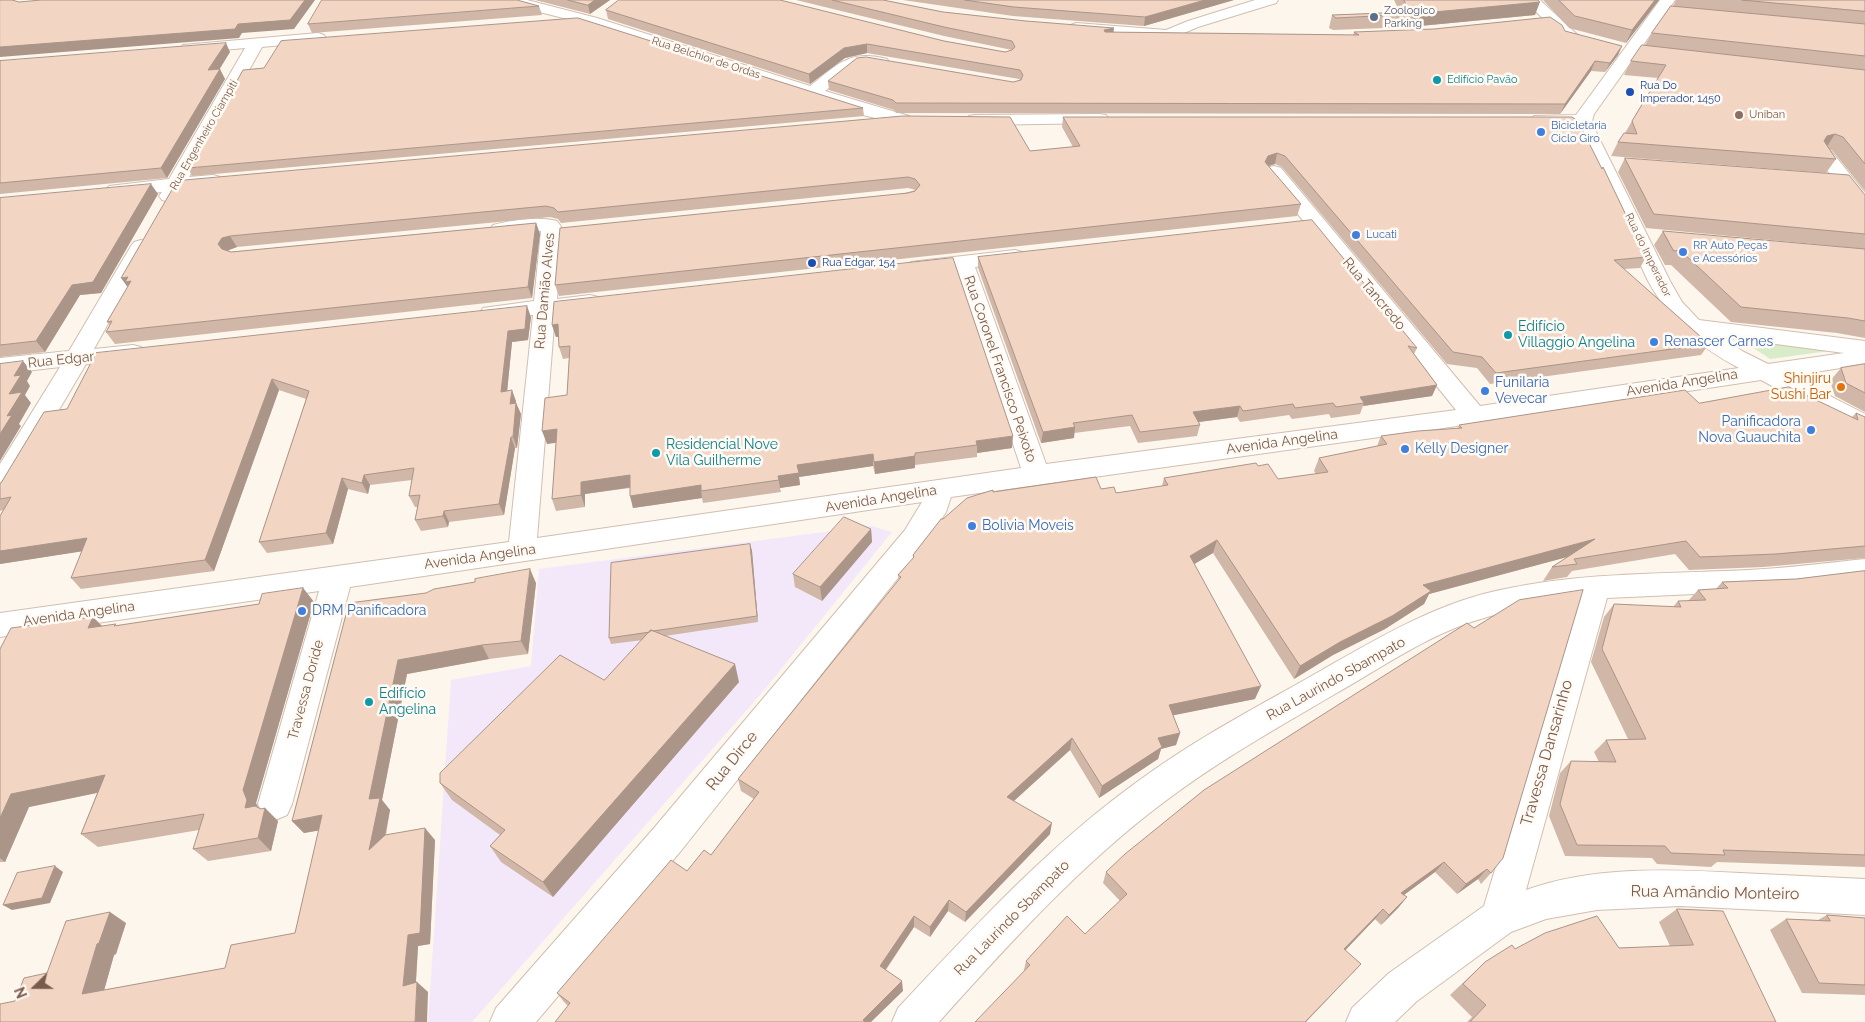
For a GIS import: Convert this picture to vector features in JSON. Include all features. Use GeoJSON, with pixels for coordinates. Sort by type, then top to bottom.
{"type":"FeatureCollection","features":[{"type":"Feature","properties":{"kind":"street","name":"Rua Belchior de Ordas"},"geometry":{"type":"LineString","coordinates":[[509,0],[587,20],[903,120]]}},
{"type":"Feature","properties":{"kind":"street"},"geometry":{"type":"LineString","coordinates":[[1168,35],[1193,24],[1271,0]]}},
{"type":"Feature","properties":{"kind":"street"},"geometry":{"type":"LineString","coordinates":[[1532,0],[1567,35],[1592,46]]}},
{"type":"Feature","properties":{"kind":"street"},"geometry":{"type":"LineString","coordinates":[[1523,120],[1583,121],[1619,53],[1664,6],[1679,13]]}},
{"type":"Feature","properties":{"kind":"street"},"geometry":{"type":"LineString","coordinates":[[532,22],[587,20],[607,11]]}},
{"type":"Feature","properties":{"kind":"street"},"geometry":{"type":"LineString","coordinates":[[1533,22],[1551,19]]}},
{"type":"Feature","properties":{"kind":"street"},"geometry":{"type":"LineString","coordinates":[[298,40],[308,24]]}},
{"type":"Feature","properties":{"kind":"street"},"geometry":{"type":"LineString","coordinates":[[1061,27],[1198,37]]}},
{"type":"Feature","properties":{"kind":"street"},"geometry":{"type":"LineString","coordinates":[[178,49],[337,37]]}},
{"type":"Feature","properties":{"kind":"street","name":"Rua Engenheiro Ciampiti"},"geometry":{"type":"LineString","coordinates":[[0,486],[77,358],[256,43]]}},
{"type":"Feature","properties":{"kind":"street"},"geometry":{"type":"LineString","coordinates":[[1619,53],[1647,54]]}},
{"type":"Feature","properties":{"kind":"street"},"geometry":{"type":"LineString","coordinates":[[812,92],[852,62],[858,60],[896,65]]}},
{"type":"Feature","properties":{"kind":"street"},"geometry":{"type":"LineString","coordinates":[[848,125],[923,120]]}},
{"type":"Feature","properties":{"kind":"street"},"geometry":{"type":"LineString","coordinates":[[963,120],[1112,120]]}},
{"type":"Feature","properties":{"kind":"street","name":"Rua do Imperador"},"geometry":{"type":"LineString","coordinates":[[1583,121],[1659,281],[1673,305],[1691,326],[1719,346],[1761,371],[1865,425]]}},
{"type":"Feature","properties":{"kind":"street"},"geometry":{"type":"LineString","coordinates":[[1825,156],[1865,206]]}},
{"type":"Feature","properties":{"kind":"street"},"geometry":{"type":"LineString","coordinates":[[1602,163],[1624,164]]}},
{"type":"Feature","properties":{"kind":"street","name":"Rua Tancredo"},"geometry":{"type":"LineString","coordinates":[[1274,172],[1305,224],[1474,415]]}},
{"type":"Feature","properties":{"kind":"street"},"geometry":{"type":"LineString","coordinates":[[96,192],[228,180]]}},
{"type":"Feature","properties":{"kind":"street"},"geometry":{"type":"LineString","coordinates":[[1816,180],[1845,182]]}},
{"type":"Feature","properties":{"kind":"street","name":"Rua Damião Alves"},"geometry":{"type":"LineString","coordinates":[[484,231],[544,225],[550,225],[561,231],[545,307],[522,551]]}},
{"type":"Feature","properties":{"kind":"street"},"geometry":{"type":"LineString","coordinates":[[1638,236],[1661,238]]}},
{"type":"Feature","properties":{"kind":"street"},"geometry":{"type":"LineString","coordinates":[[903,269],[1031,255]]}},
{"type":"Feature","properties":{"kind":"street","name":"Rua Coronel Francisco Peixoto"},"geometry":{"type":"LineString","coordinates":[[963,262],[1037,475]]}},
{"type":"Feature","properties":{"kind":"street"},"geometry":{"type":"LineString","coordinates":[[467,315],[612,300]]}},
{"type":"Feature","properties":{"kind":"street"},"geometry":{"type":"LineString","coordinates":[[1691,326],[1865,348]]}},
{"type":"Feature","properties":{"kind":"street","name":"Rua Edgar"},"geometry":{"type":"LineString","coordinates":[[0,366],[154,349]]}},
{"type":"Feature","properties":{"kind":"street","name":"Avenida Angelina"},"geometry":{"type":"LineString","coordinates":[[0,625],[1037,475],[1474,415],[1865,357]]}},
{"type":"Feature","properties":{"kind":"street","name":"Rua Dirce"},"geometry":{"type":"LineString","coordinates":[[510,1022],[667,840],[909,544],[932,512],[940,490]]}},
{"type":"Feature","properties":{"kind":"street","name":"Rua Laurindo Sbampato"},"geometry":{"type":"LineString","coordinates":[[912,1022],[987,940],[1041,886],[1099,833],[1151,792],[1242,731],[1378,654],[1467,611],[1502,601],[1595,588],[1783,580],[1865,570]]}},
{"type":"Feature","properties":{"kind":"street","name":"Travessa Doride"},"geometry":{"type":"LineString","coordinates":[[275,804],[338,577]]}},
{"type":"Feature","properties":{"kind":"street","name":"Travessa Dansarinho"},"geometry":{"type":"LineString","coordinates":[[1499,918],[1595,588]]}},
{"type":"Feature","properties":{"kind":"street","name":"Rua Amândio Monteiro"},"geometry":{"type":"LineString","coordinates":[[1366,1022],[1403,986],[1499,918],[1546,901],[1597,892],[1680,888],[1865,897]]}},
{"type":"Feature","properties":{"kind":"shaded area"},"geometry":{"type":"Polygon","coordinates":[[[871,526],[892,532],[760,695],[472,1022],[428,1022],[451,680],[531,666],[539,569],[871,526]]]}},
{"type":"Feature","properties":{"kind":"green space"},"geometry":{"type":"Polygon","coordinates":[[[1740,339],[1844,349],[1770,359],[1740,339]]]}},
{"type":"Feature","properties":{"kind":"building"},"geometry":{"type":"Polygon","coordinates":[[[0,0],[19,2],[41,0],[305,0],[290,20],[238,24],[235,29],[0,47],[0,0]]]}},
{"type":"Feature","properties":{"kind":"building"},"geometry":{"type":"Polygon","coordinates":[[[322,0],[517,0],[539,6],[308,24],[322,0]]]}},
{"type":"Feature","properties":{"kind":"building"},"geometry":{"type":"Polygon","coordinates":[[[568,0],[595,0],[588,5],[568,0]]]}},
{"type":"Feature","properties":{"kind":"building"},"geometry":{"type":"Polygon","coordinates":[[[619,0],[780,0],[944,41],[1005,52],[1015,47],[1012,41],[832,0],[883,0],[943,12],[1114,28],[1104,30],[1105,32],[1359,35],[1354,32],[1434,29],[1550,17],[1562,25],[1565,31],[1622,46],[1610,63],[1595,61],[1565,104],[896,103],[893,100],[828,81],[857,58],[866,57],[1013,82],[1021,80],[1023,75],[1020,70],[867,44],[844,48],[809,74],[606,10],[619,0]]]}},
{"type":"Feature","properties":{"kind":"building"},"geometry":{"type":"Polygon","coordinates":[[[965,0],[1205,0],[1145,17],[1014,7],[965,0]]]}},
{"type":"Feature","properties":{"kind":"building"},"geometry":{"type":"Polygon","coordinates":[[[1404,0],[1538,0],[1540,2],[1413,14],[1336,18],[1332,15],[1410,12],[1404,0]]]}},
{"type":"Feature","properties":{"kind":"building"},"geometry":{"type":"Polygon","coordinates":[[[1559,0],[1655,0],[1632,30],[1575,16],[1559,0]]]}},
{"type":"Feature","properties":{"kind":"building"},"geometry":{"type":"Polygon","coordinates":[[[1742,0],[1865,0],[1865,11],[1742,0]]]}},
{"type":"Feature","properties":{"kind":"building"},"geometry":{"type":"Polygon","coordinates":[[[1671,6],[1865,24],[1865,56],[1652,33],[1671,6]]]}},
{"type":"Feature","properties":{"kind":"building"},"geometry":{"type":"Polygon","coordinates":[[[578,18],[863,108],[188,168],[243,70],[264,68],[281,41],[578,18]]]}},
{"type":"Feature","properties":{"kind":"building"},"geometry":{"type":"Polygon","coordinates":[[[226,43],[208,70],[220,69],[161,168],[0,183],[0,61],[226,43]]]}},
{"type":"Feature","properties":{"kind":"building"},"geometry":{"type":"Polygon","coordinates":[[[1642,45],[1865,70],[1865,164],[1843,137],[1835,134],[1827,136],[1824,141],[1836,159],[1618,142],[1624,133],[1637,134],[1632,121],[1666,65],[1631,61],[1642,45]]]}},
{"type":"Feature","properties":{"kind":"building"},"geometry":{"type":"Polygon","coordinates":[[[903,116],[1010,117],[1030,151],[1080,146],[1063,117],[1572,117],[1578,121],[1602,169],[1603,167],[1646,257],[1614,260],[1709,344],[1496,373],[1482,357],[1453,352],[1285,156],[1277,153],[1268,156],[1265,162],[1301,204],[555,285],[560,228],[908,193],[915,191],[920,185],[915,179],[908,177],[558,212],[554,208],[546,206],[230,236],[222,238],[218,244],[222,249],[231,252],[536,223],[528,287],[106,332],[112,321],[107,322],[131,281],[125,282],[128,277],[121,278],[177,181],[903,116]]]}},
{"type":"Feature","properties":{"kind":"building"},"geometry":{"type":"Polygon","coordinates":[[[1625,158],[1849,175],[1865,195],[1865,234],[1654,214],[1625,158]]]}},
{"type":"Feature","properties":{"kind":"building"},"geometry":{"type":"Polygon","coordinates":[[[151,184],[93,282],[72,285],[36,341],[0,345],[0,198],[151,184]]]}},
{"type":"Feature","properties":{"kind":"building"},"geometry":{"type":"Polygon","coordinates":[[[1312,220],[1417,348],[1408,346],[1437,385],[1360,397],[1364,403],[1336,407],[1333,403],[1295,408],[1293,404],[1243,411],[1240,406],[1193,412],[1200,425],[1140,432],[1132,415],[1073,423],[1075,427],[1043,432],[978,257],[1312,220]]]}},
{"type":"Feature","properties":{"kind":"building"},"geometry":{"type":"Polygon","coordinates":[[[1663,231],[1865,249],[1865,321],[1741,307],[1680,250],[1674,251],[1663,231]]]}},
{"type":"Feature","properties":{"kind":"building"},"geometry":{"type":"Polygon","coordinates":[[[953,258],[1013,436],[976,441],[977,445],[915,453],[915,456],[874,462],[873,454],[797,465],[799,473],[778,476],[779,480],[701,491],[701,485],[630,496],[630,475],[581,482],[581,495],[552,499],[557,429],[542,431],[545,398],[567,395],[570,346],[559,347],[558,324],[552,325],[554,302],[953,258]]]}},
{"type":"Feature","properties":{"kind":"building"},"geometry":{"type":"Polygon","coordinates":[[[527,306],[525,329],[508,331],[501,392],[512,390],[510,404],[516,403],[513,437],[511,437],[499,504],[444,511],[443,516],[415,520],[420,495],[409,496],[414,468],[364,475],[362,483],[342,478],[326,533],[259,542],[309,391],[272,379],[205,560],[71,578],[87,538],[0,551],[0,516],[11,497],[0,499],[0,483],[44,412],[67,409],[96,353],[527,306]]]}},
{"type":"Feature","properties":{"kind":"building"},"geometry":{"type":"Polygon","coordinates":[[[23,361],[14,376],[21,375],[9,394],[22,392],[7,416],[12,415],[0,434],[0,364],[23,361]]]}},
{"type":"Feature","properties":{"kind":"building"},"geometry":{"type":"Polygon","coordinates":[[[1865,364],[1865,393],[1846,383],[1841,368],[1865,364]]]}},
{"type":"Feature","properties":{"kind":"building"},"geometry":{"type":"Polygon","coordinates":[[[1789,387],[1858,420],[1856,413],[1865,417],[1865,546],[1776,554],[1700,557],[1686,541],[1574,559],[1577,564],[1552,567],[1595,539],[1423,585],[1431,591],[1392,616],[1340,642],[1300,666],[1217,540],[1190,556],[1261,686],[1169,705],[1180,733],[1158,738],[1162,747],[1102,786],[1072,738],[1007,797],[1052,823],[966,912],[949,900],[930,927],[914,916],[880,966],[902,981],[863,1020],[865,1022],[555,1022],[570,1003],[557,993],[671,860],[687,871],[704,850],[711,855],[759,792],[738,779],[901,577],[898,575],[914,557],[913,555],[941,519],[967,498],[993,490],[993,492],[1096,477],[1101,489],[1114,487],[1116,493],[1168,485],[1164,478],[1256,463],[1258,466],[1268,464],[1278,479],[1328,472],[1319,458],[1387,444],[1381,436],[1462,428],[1459,425],[1685,390],[1699,403],[1789,387]]]}},
{"type":"Feature","properties":{"kind":"building"},"geometry":{"type":"Polygon","coordinates":[[[844,517],[871,529],[820,587],[793,574],[844,517]]]}},
{"type":"Feature","properties":{"kind":"building"},"geometry":{"type":"Polygon","coordinates":[[[750,544],[757,616],[651,630],[650,632],[609,638],[611,563],[750,544]]]}},
{"type":"Feature","properties":{"kind":"building"},"geometry":{"type":"Polygon","coordinates":[[[530,569],[521,641],[482,645],[398,660],[369,799],[380,798],[369,850],[385,835],[425,828],[420,933],[408,935],[403,986],[417,982],[415,1022],[0,1022],[0,1004],[15,1001],[24,978],[47,973],[66,921],[110,912],[97,944],[82,994],[225,968],[231,945],[295,933],[322,815],[292,821],[349,603],[426,593],[434,589],[475,582],[475,579],[530,569]]]}},
{"type":"Feature","properties":{"kind":"building"},"geometry":{"type":"Polygon","coordinates":[[[1865,571],[1865,855],[1723,850],[1725,855],[1671,853],[1665,846],[1577,845],[1560,804],[1571,761],[1616,762],[1606,740],[1646,739],[1602,649],[1614,604],[1681,607],[1678,601],[1706,600],[1698,590],[1728,588],[1722,582],[1796,579],[1865,571]]]}},
{"type":"Feature","properties":{"kind":"building"},"geometry":{"type":"Polygon","coordinates":[[[303,588],[243,790],[247,800],[245,808],[255,806],[261,809],[265,808],[258,838],[193,849],[204,814],[81,834],[105,775],[11,794],[0,818],[0,649],[11,628],[93,617],[88,628],[116,624],[114,626],[259,604],[262,594],[303,588]]]}},
{"type":"Feature","properties":{"kind":"building"},"geometry":{"type":"Polygon","coordinates":[[[1583,590],[1503,858],[1491,873],[1487,869],[1466,884],[1444,862],[1401,893],[1407,897],[1389,915],[1383,909],[1344,949],[1361,964],[1305,1022],[975,1022],[1030,965],[1026,961],[1067,916],[1085,934],[1127,894],[1106,872],[1125,854],[1204,790],[1467,623],[1474,628],[1519,600],[1583,590]]]}},
{"type":"Feature","properties":{"kind":"building"},"geometry":{"type":"Polygon","coordinates":[[[651,630],[735,664],[543,882],[490,846],[505,830],[440,783],[440,773],[560,655],[604,680],[651,630]]]}},
{"type":"Feature","properties":{"kind":"building"},"geometry":{"type":"Polygon","coordinates":[[[55,866],[42,898],[3,905],[17,873],[55,866]]]}},
{"type":"Feature","properties":{"kind":"building"},"geometry":{"type":"Polygon","coordinates":[[[1677,909],[1723,911],[1776,1022],[1470,1022],[1486,1005],[1463,984],[1485,962],[1512,945],[1515,949],[1545,933],[1597,916],[1619,948],[1693,945],[1677,909]]]}},
{"type":"Feature","properties":{"kind":"building"},"geometry":{"type":"Polygon","coordinates":[[[1827,915],[1865,918],[1865,985],[1819,983],[1786,919],[1830,921],[1827,915]]]}},
{"type":"Feature","properties":{"kind":"place","name":"Zoologico Parking"},"geometry":{"type":"Point","coordinates":[1374,17]}},
{"type":"Feature","properties":{"kind":"place","name":"Edifício Pavão"},"geometry":{"type":"Point","coordinates":[1437,80]}},
{"type":"Feature","properties":{"kind":"place","name":"Rua Do Imperador, 1450"},"geometry":{"type":"Point","coordinates":[1630,92]}},
{"type":"Feature","properties":{"kind":"place","name":"Uniban"},"geometry":{"type":"Point","coordinates":[1739,115]}},
{"type":"Feature","properties":{"kind":"place","name":"Bicicletaria Ciclo Giro"},"geometry":{"type":"Point","coordinates":[1541,132]}},
{"type":"Feature","properties":{"kind":"place","name":"Lucati"},"geometry":{"type":"Point","coordinates":[1356,235]}},
{"type":"Feature","properties":{"kind":"place","name":"RR Auto Peças e Acessórios"},"geometry":{"type":"Point","coordinates":[1683,252]}},
{"type":"Feature","properties":{"kind":"place","name":"Rua Edgar, 154"},"geometry":{"type":"Point","coordinates":[812,263]}},
{"type":"Feature","properties":{"kind":"place","name":"Edifício Villaggio Angelina"},"geometry":{"type":"Point","coordinates":[1508,335]}},
{"type":"Feature","properties":{"kind":"place","name":"Renascer Carnes"},"geometry":{"type":"Point","coordinates":[1654,342]}},
{"type":"Feature","properties":{"kind":"place","name":"Shinjiru Sushi Bar"},"geometry":{"type":"Point","coordinates":[1841,387]}},
{"type":"Feature","properties":{"kind":"place","name":"Funilaria Vevecar"},"geometry":{"type":"Point","coordinates":[1485,391]}},
{"type":"Feature","properties":{"kind":"place","name":"Panificadora Nova Guauchita"},"geometry":{"type":"Point","coordinates":[1811,430]}},
{"type":"Feature","properties":{"kind":"place","name":"Kelly Designer"},"geometry":{"type":"Point","coordinates":[1405,449]}},
{"type":"Feature","properties":{"kind":"place","name":"Residencial Nove Vila Guilherme"},"geometry":{"type":"Point","coordinates":[656,453]}},
{"type":"Feature","properties":{"kind":"place","name":"Bolivia Moveis"},"geometry":{"type":"Point","coordinates":[972,526]}},
{"type":"Feature","properties":{"kind":"place","name":"DRM Panificadora"},"geometry":{"type":"Point","coordinates":[302,611]}},
{"type":"Feature","properties":{"kind":"place","name":"Edifício Angelina"},"geometry":{"type":"Point","coordinates":[369,702]}}]}
